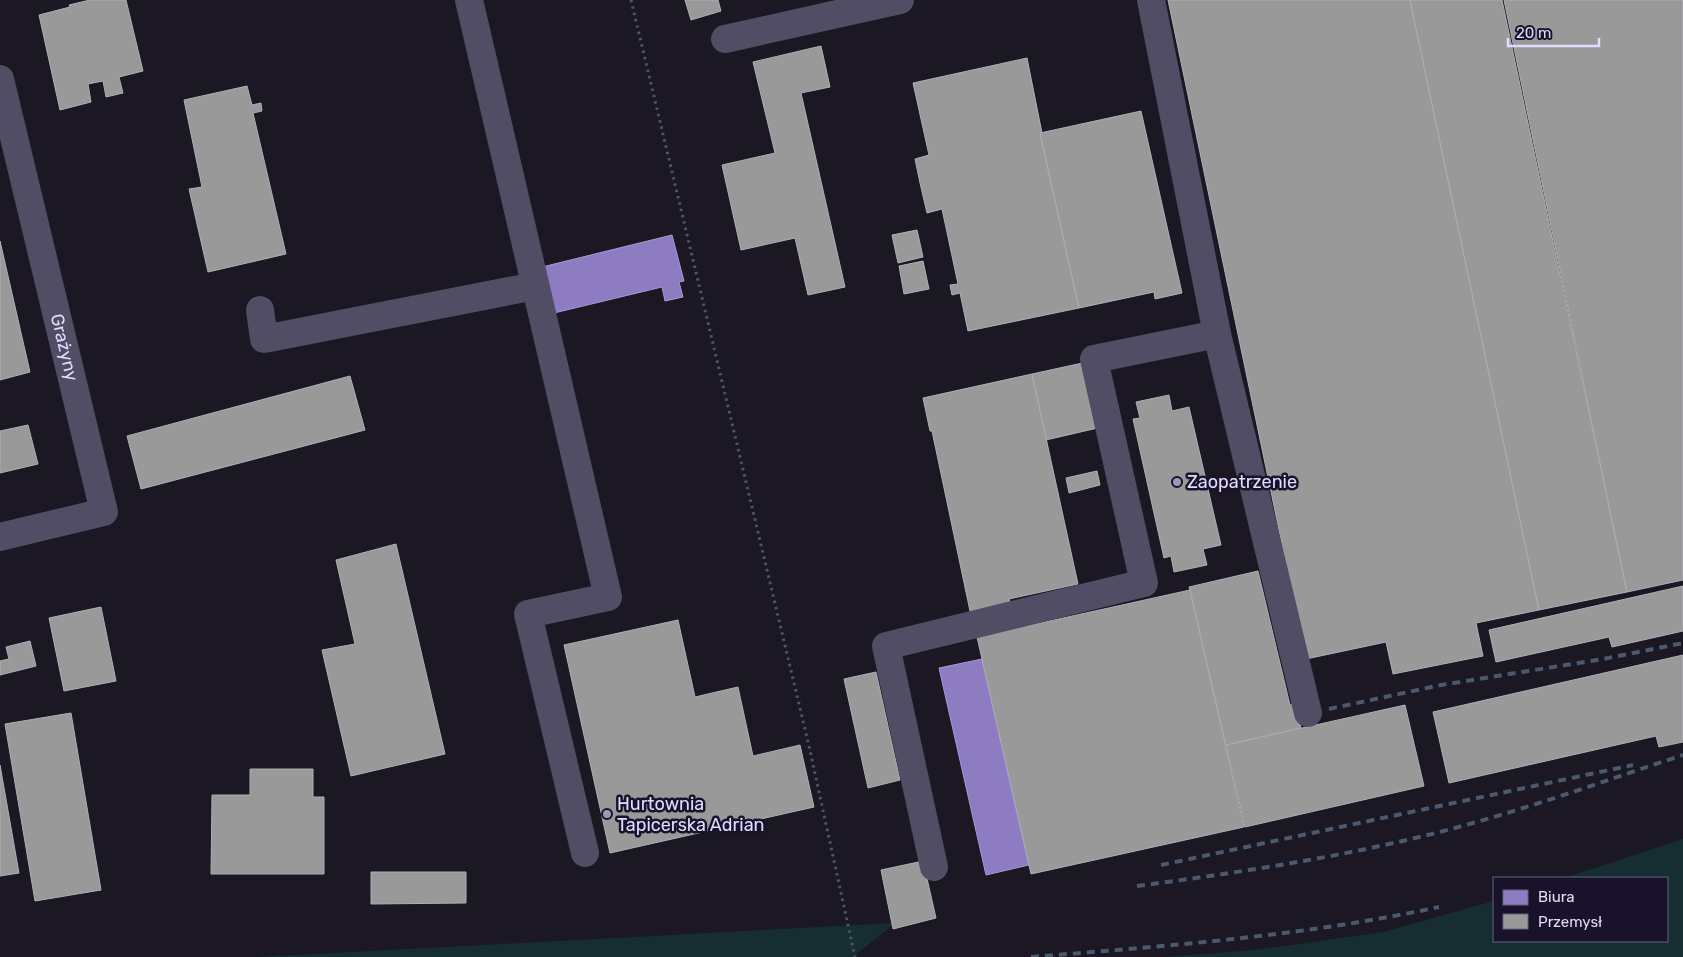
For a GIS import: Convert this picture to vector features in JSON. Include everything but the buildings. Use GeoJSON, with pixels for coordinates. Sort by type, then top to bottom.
{"type":"FeatureCollection","features":[{"type":"Feature","properties":{"kind":"lane"},"geometry":{"type":"LineString","coordinates":[[469,0],[608,597],[528,614],[585,853]]}},
{"type":"Feature","properties":{"kind":"lane"},"geometry":{"type":"LineString","coordinates":[[725,39],[900,0]]}},
{"type":"Feature","properties":{"kind":"lane"},"geometry":{"type":"LineString","coordinates":[[1150,0],[1217,334],[1308,713]]}},
{"type":"Feature","properties":{"kind":"lane","name":"Grażyny"},"geometry":{"type":"LineString","coordinates":[[0,79],[104,512],[0,537]]}},
{"type":"Feature","properties":{"kind":"lane"},"geometry":{"type":"LineString","coordinates":[[260,310],[264,339],[535,286]]}},
{"type":"Feature","properties":{"kind":"lane"},"geometry":{"type":"LineString","coordinates":[[934,867],[886,646],[1144,583],[1094,359],[1217,334]]}},
{"type":"Feature","properties":{"kind":"path"},"geometry":{"type":"LineString","coordinates":[[631,0],[807,737],[854,957]]}},
{"type":"Feature","properties":{"kind":"green space"},"geometry":{"type":"Polygon","coordinates":[[[1683,839],[1683,957],[1164,957],[1256,950],[1383,932],[1493,901],[1493,942],[1668,942],[1668,877],[1567,877],[1683,839]]]}},
{"type":"Feature","properties":{"kind":"green space"},"geometry":{"type":"Polygon","coordinates":[[[895,923],[853,957],[258,957],[895,923]]]}},
{"type":"Feature","properties":{"kind":"railway"},"geometry":{"type":"LineString","coordinates":[[1329,709],[1441,685],[1603,659],[1683,643]]}},
{"type":"Feature","properties":{"kind":"railway"},"geometry":{"type":"LineString","coordinates":[[1137,886],[1348,853],[1432,834],[1526,807],[1683,755]]}},
{"type":"Feature","properties":{"kind":"railway"},"geometry":{"type":"LineString","coordinates":[[1161,865],[1633,765]]}},
{"type":"Feature","properties":{"kind":"railway"},"geometry":{"type":"LineString","coordinates":[[1031,957],[1286,933],[1337,926],[1439,907]]}},
{"type":"Feature","properties":{"kind":"place","name":"Zaopatrzenie"},"geometry":{"type":"Point","coordinates":[1177,482]}},
{"type":"Feature","properties":{"kind":"place","name":"Hurtownia Tapicerska Adrian"},"geometry":{"type":"Point","coordinates":[607,814]}}]}
